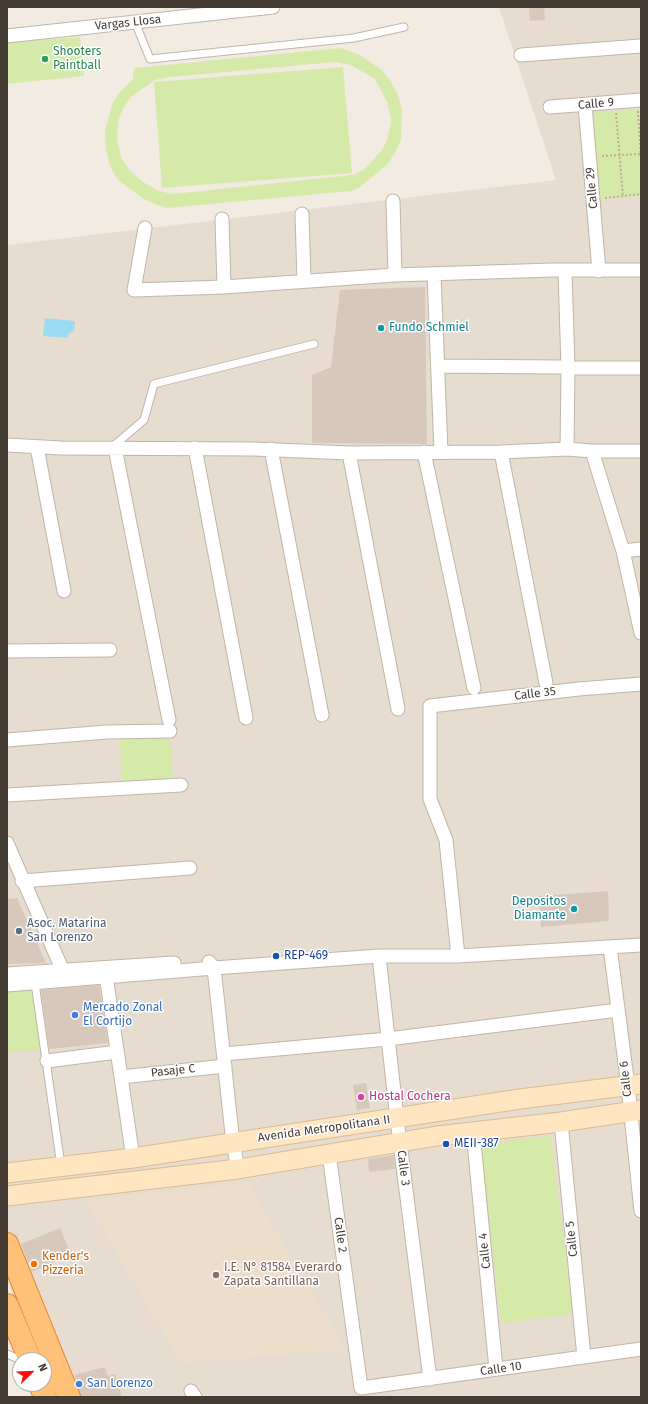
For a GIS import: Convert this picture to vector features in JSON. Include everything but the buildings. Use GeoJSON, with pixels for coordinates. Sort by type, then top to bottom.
{"type":"FeatureCollection","features":[{"type":"Feature","properties":{"kind":"highway"},"geometry":{"type":"LineString","coordinates":[[7,1244],[45,1352]]}},
{"type":"Feature","properties":{"kind":"highway"},"geometry":{"type":"LineString","coordinates":[[7,1305],[27,1352]]}},
{"type":"Feature","properties":{"kind":"highway"},"geometry":{"type":"LineString","coordinates":[[52,1367],[69,1397]]}},
{"type":"Feature","properties":{"kind":"main road","name":"Avenida Metropolitana II"},"geometry":{"type":"LineString","coordinates":[[7,1173],[133,1158],[397,1119],[520,1099],[634,1085]]}},
{"type":"Feature","properties":{"kind":"main road","name":"Avenida Metropolitana II"},"geometry":{"type":"LineString","coordinates":[[7,1196],[238,1169],[400,1142],[561,1122],[635,1110]]}},
{"type":"Feature","properties":{"kind":"street","name":"Vargas Llosa"},"geometry":{"type":"LineString","coordinates":[[7,36],[273,7]]}},
{"type":"Feature","properties":{"kind":"street"},"geometry":{"type":"LineString","coordinates":[[521,55],[641,46]]}},
{"type":"Feature","properties":{"kind":"street","name":"Calle 9"},"geometry":{"type":"LineString","coordinates":[[550,107],[641,100]]}},
{"type":"Feature","properties":{"kind":"street","name":"Calle 29"},"geometry":{"type":"LineString","coordinates":[[585,105],[599,271]]}},
{"type":"Feature","properties":{"kind":"street"},"geometry":{"type":"LineString","coordinates":[[393,201],[395,275]]}},
{"type":"Feature","properties":{"kind":"street"},"geometry":{"type":"LineString","coordinates":[[302,214],[304,281]]}},
{"type":"Feature","properties":{"kind":"street"},"geometry":{"type":"LineString","coordinates":[[222,219],[224,287]]}},
{"type":"Feature","properties":{"kind":"street"},"geometry":{"type":"LineString","coordinates":[[145,228],[134,290],[224,287],[395,275],[641,270]]}},
{"type":"Feature","properties":{"kind":"street"},"geometry":{"type":"LineString","coordinates":[[565,271],[564,367],[567,449]]}},
{"type":"Feature","properties":{"kind":"street"},"geometry":{"type":"LineString","coordinates":[[434,274],[441,452]]}},
{"type":"Feature","properties":{"kind":"street"},"geometry":{"type":"LineString","coordinates":[[438,366],[641,368]]}},
{"type":"Feature","properties":{"kind":"street"},"geometry":{"type":"LineString","coordinates":[[7,445],[37,447],[271,449],[349,453],[501,452],[567,449],[592,451],[641,451]]}},
{"type":"Feature","properties":{"kind":"street"},"geometry":{"type":"LineString","coordinates":[[37,447],[64,591]]}},
{"type":"Feature","properties":{"kind":"street"},"geometry":{"type":"LineString","coordinates":[[7,740],[170,725],[113,448]]}},
{"type":"Feature","properties":{"kind":"street"},"geometry":{"type":"LineString","coordinates":[[195,448],[246,718]]}},
{"type":"Feature","properties":{"kind":"street"},"geometry":{"type":"LineString","coordinates":[[271,449],[322,715]]}},
{"type":"Feature","properties":{"kind":"street"},"geometry":{"type":"LineString","coordinates":[[592,451],[623,551],[640,619],[641,633]]}},
{"type":"Feature","properties":{"kind":"street"},"geometry":{"type":"LineString","coordinates":[[424,452],[474,688]]}},
{"type":"Feature","properties":{"kind":"street"},"geometry":{"type":"LineString","coordinates":[[501,452],[546,683]]}},
{"type":"Feature","properties":{"kind":"street"},"geometry":{"type":"LineString","coordinates":[[349,453],[398,709]]}},
{"type":"Feature","properties":{"kind":"street"},"geometry":{"type":"LineString","coordinates":[[623,551],[641,549]]}},
{"type":"Feature","properties":{"kind":"street"},"geometry":{"type":"LineString","coordinates":[[7,652],[110,650]]}},
{"type":"Feature","properties":{"kind":"street","name":"Calle 35"},"geometry":{"type":"LineString","coordinates":[[458,956],[446,840],[430,799],[430,706],[579,689],[641,684]]}},
{"type":"Feature","properties":{"kind":"street"},"geometry":{"type":"LineString","coordinates":[[7,795],[181,785]]}},
{"type":"Feature","properties":{"kind":"street"},"geometry":{"type":"LineString","coordinates":[[7,843],[22,881],[63,971]]}},
{"type":"Feature","properties":{"kind":"street"},"geometry":{"type":"LineString","coordinates":[[22,881],[190,868]]}},
{"type":"Feature","properties":{"kind":"street"},"geometry":{"type":"LineString","coordinates":[[7,974],[63,971],[106,973],[214,968],[379,956],[458,956],[641,945]]}},
{"type":"Feature","properties":{"kind":"street","name":"Calle 6"},"geometry":{"type":"LineString","coordinates":[[610,947],[618,1010],[634,1085],[641,1211]]}},
{"type":"Feature","properties":{"kind":"street","name":"Calle 3"},"geometry":{"type":"LineString","coordinates":[[379,956],[397,1119],[430,1378]]}},
{"type":"Feature","properties":{"kind":"street"},"geometry":{"type":"LineString","coordinates":[[214,968],[233,1143],[238,1169]]}},
{"type":"Feature","properties":{"kind":"street"},"geometry":{"type":"LineString","coordinates":[[7,985],[36,983],[106,973]]}},
{"type":"Feature","properties":{"kind":"street"},"geometry":{"type":"LineString","coordinates":[[106,973],[133,1158]]}},
{"type":"Feature","properties":{"kind":"street","name":"Pasaje C"},"geometry":{"type":"LineString","coordinates":[[121,1077],[224,1060],[618,1010]]}},
{"type":"Feature","properties":{"kind":"street"},"geometry":{"type":"LineString","coordinates":[[47,1061],[117,1052]]}},
{"type":"Feature","properties":{"kind":"street","name":"Calle 5"},"geometry":{"type":"LineString","coordinates":[[561,1122],[584,1357]]}},
{"type":"Feature","properties":{"kind":"street","name":"Calle 4"},"geometry":{"type":"LineString","coordinates":[[473,1132],[496,1369]]}},
{"type":"Feature","properties":{"kind":"street","name":"Calle 2"},"geometry":{"type":"LineString","coordinates":[[329,1154],[361,1388]]}},
{"type":"Feature","properties":{"kind":"street","name":"Calle 10"},"geometry":{"type":"LineString","coordinates":[[361,1388],[641,1349]]}},
{"type":"Feature","properties":{"kind":"lane"},"geometry":{"type":"LineString","coordinates":[[135,22],[150,59],[354,38],[404,27]]}},
{"type":"Feature","properties":{"kind":"lane"},"geometry":{"type":"LineString","coordinates":[[113,448],[144,420],[154,384],[314,344]]}},
{"type":"Feature","properties":{"kind":"lane"},"geometry":{"type":"LineString","coordinates":[[36,983],[61,1166]]}},
{"type":"Feature","properties":{"kind":"path"},"geometry":{"type":"LineString","coordinates":[[630,111],[638,110],[641,160]]}},
{"type":"Feature","properties":{"kind":"path"},"geometry":{"type":"LineString","coordinates":[[608,112],[616,112],[623,196]]}},
{"type":"Feature","properties":{"kind":"path"},"geometry":{"type":"LineString","coordinates":[[597,157],[641,154]]}},
{"type":"Feature","properties":{"kind":"path"},"geometry":{"type":"LineString","coordinates":[[600,198],[641,194]]}},
{"type":"Feature","properties":{"kind":"shaded area"},"geometry":{"type":"Polygon","coordinates":[[[499,7],[641,7],[641,1397],[54,1397],[52,1392],[52,1352],[36,1352],[7,1280],[7,245],[556,180],[499,7]]]}},
{"type":"Feature","properties":{"kind":"shaded area","name":"I.E. N° 81584 Everardo Zapata Santillana"},"geometry":{"type":"Polygon","coordinates":[[[248,1183],[346,1350],[181,1363],[85,1200],[248,1183]]]}},
{"type":"Feature","properties":{"kind":"green space","name":"Shooters Paintball"},"geometry":{"type":"Polygon","coordinates":[[[80,37],[84,76],[7,84],[7,42],[80,37]]]}},
{"type":"Feature","properties":{"kind":"green space"},"geometry":{"type":"Polygon","coordinates":[[[341,48],[360,55],[382,70],[390,80],[397,93],[402,108],[401,140],[387,165],[360,187],[351,191],[167,208],[142,198],[117,179],[109,163],[105,132],[112,104],[119,93],[133,79],[134,68],[341,48]],[[336,62],[170,77],[155,80],[132,96],[123,108],[118,121],[117,139],[121,157],[130,171],[143,182],[159,191],[173,194],[353,175],[365,169],[382,150],[388,137],[391,122],[388,104],[375,79],[351,65],[336,62]]]}},
{"type":"Feature","properties":{"kind":"green space"},"geometry":{"type":"Polygon","coordinates":[[[343,67],[352,173],[162,188],[154,82],[343,67]]]}},
{"type":"Feature","properties":{"kind":"green space"},"geometry":{"type":"Polygon","coordinates":[[[638,109],[641,149],[641,196],[599,199],[591,113],[638,109]]]}},
{"type":"Feature","properties":{"kind":"green space"},"geometry":{"type":"Polygon","coordinates":[[[170,738],[173,781],[122,784],[120,740],[170,738]]]}},
{"type":"Feature","properties":{"kind":"green space"},"geometry":{"type":"Polygon","coordinates":[[[33,987],[43,1049],[7,1053],[7,991],[33,987]]]}},
{"type":"Feature","properties":{"kind":"green space"},"geometry":{"type":"Polygon","coordinates":[[[551,1136],[573,1314],[501,1323],[480,1144],[551,1136]]]}},
{"type":"Feature","properties":{"kind":"water"},"geometry":{"type":"Polygon","coordinates":[[[45,318],[75,321],[74,331],[69,333],[67,338],[43,336],[45,318]]]}},
{"type":"Feature","properties":{"kind":"place","name":"Shooters Paintball"},"geometry":{"type":"Point","coordinates":[45,59]}},
{"type":"Feature","properties":{"kind":"place","name":"Fundo Schmiel"},"geometry":{"type":"Point","coordinates":[381,328]}},
{"type":"Feature","properties":{"kind":"place","name":"Depositos Diamante"},"geometry":{"type":"Point","coordinates":[574,909]}},
{"type":"Feature","properties":{"kind":"place","name":"Asoc. Matarina San Lorenzo"},"geometry":{"type":"Point","coordinates":[19,931]}},
{"type":"Feature","properties":{"kind":"place","name":"REP-469"},"geometry":{"type":"Point","coordinates":[276,956]}},
{"type":"Feature","properties":{"kind":"place","name":"Mercado Zonal El Cortijo"},"geometry":{"type":"Point","coordinates":[75,1015]}},
{"type":"Feature","properties":{"kind":"place","name":"Hostal Cochera"},"geometry":{"type":"Point","coordinates":[361,1097]}},
{"type":"Feature","properties":{"kind":"place","name":"MEII-387"},"geometry":{"type":"Point","coordinates":[446,1144]}},
{"type":"Feature","properties":{"kind":"place","name":"Kender's Pizzeria"},"geometry":{"type":"Point","coordinates":[34,1264]}},
{"type":"Feature","properties":{"kind":"place","name":"I.E. N° 81584 Everardo Zapata Santillana"},"geometry":{"type":"Point","coordinates":[216,1275]}},
{"type":"Feature","properties":{"kind":"place","name":"San Lorenzo"},"geometry":{"type":"Point","coordinates":[79,1384]}}]}
